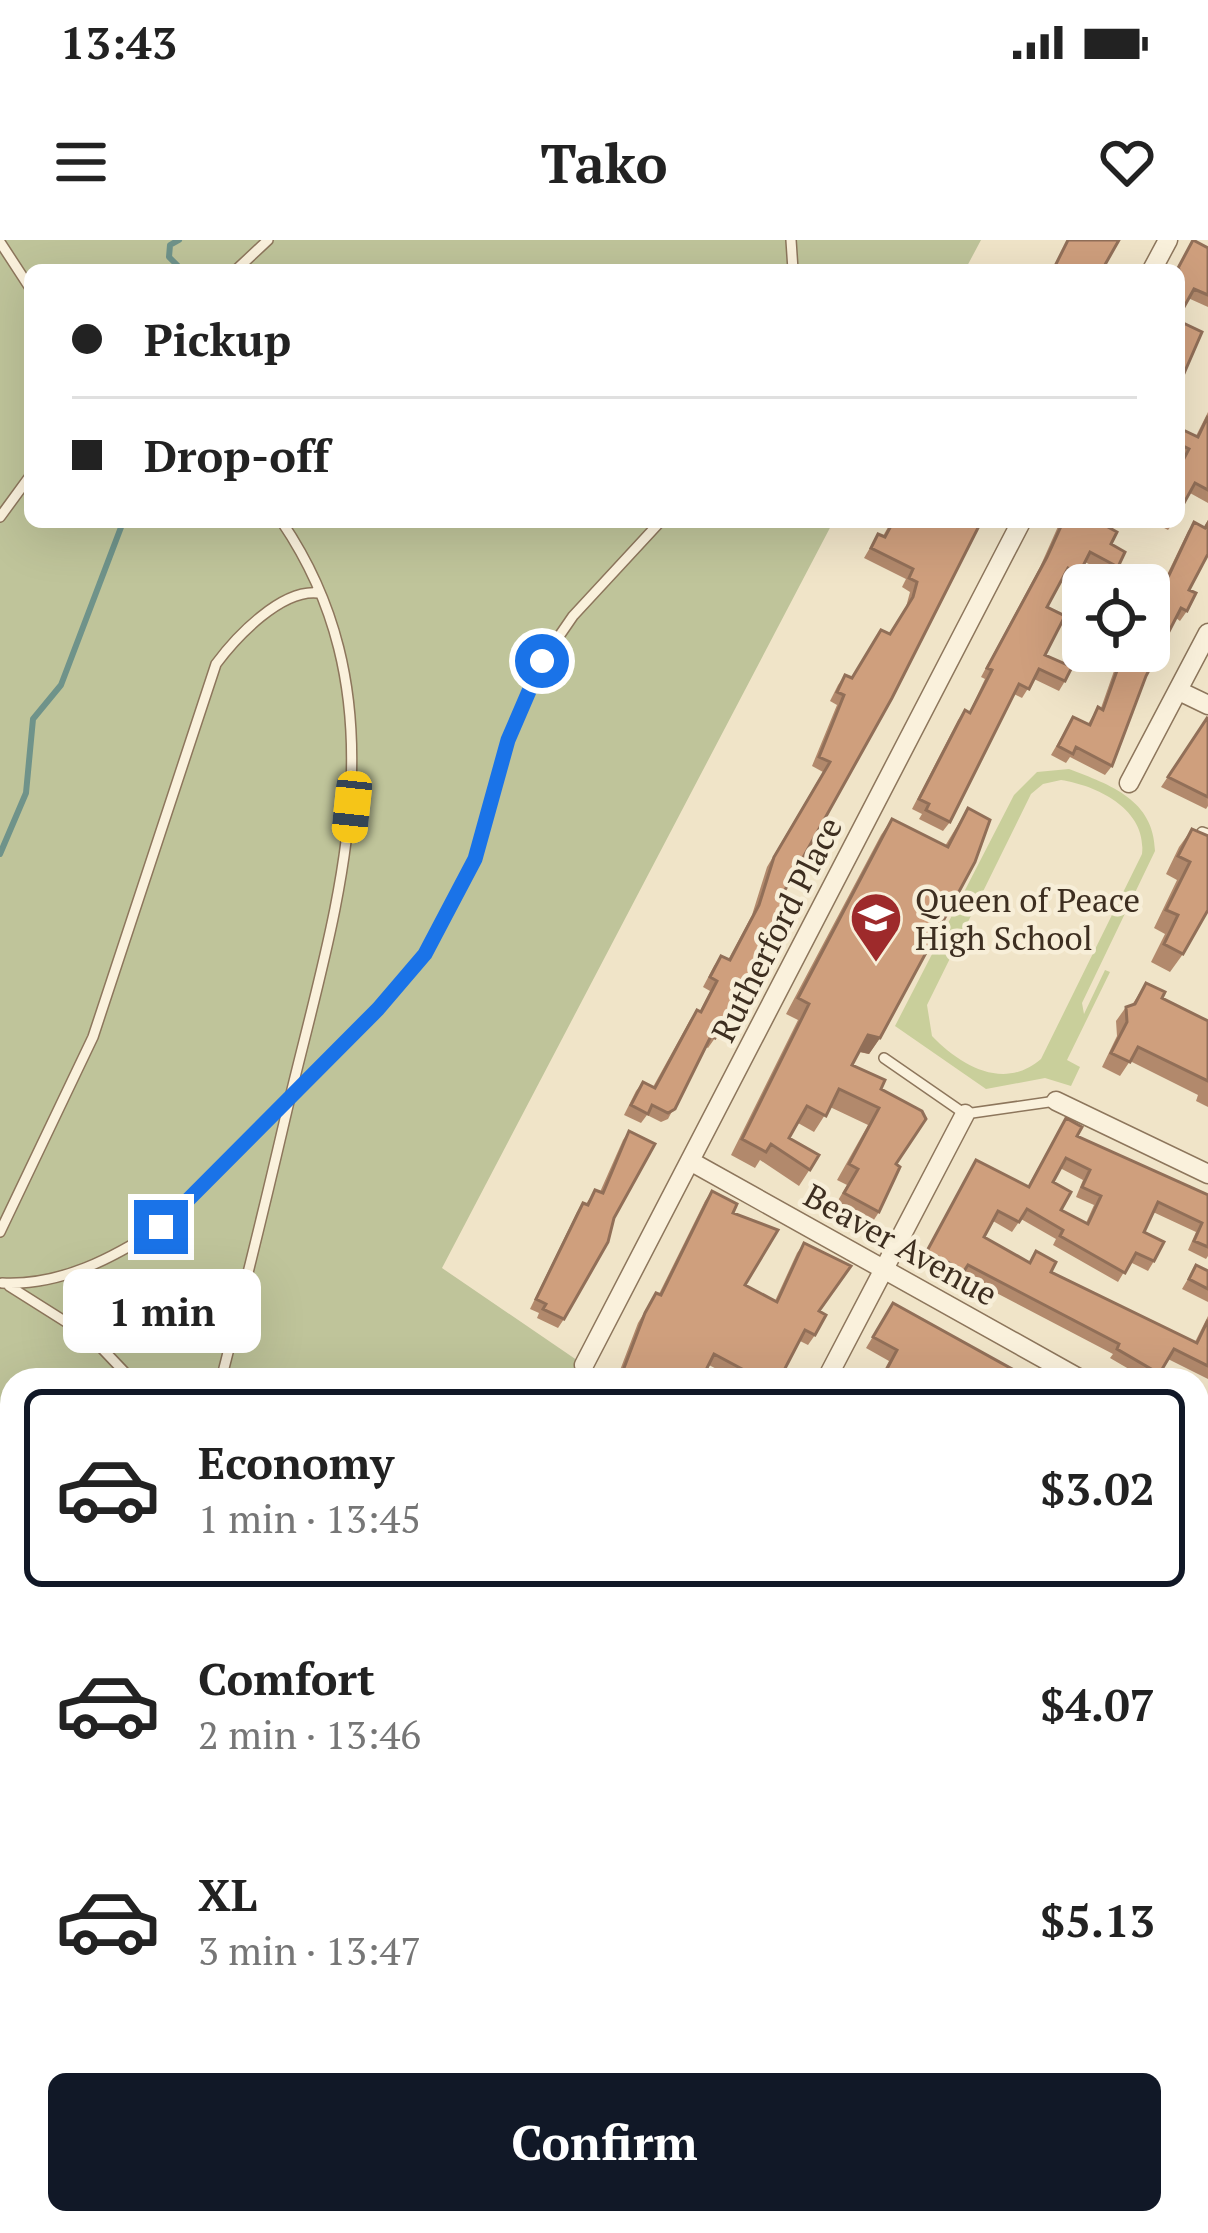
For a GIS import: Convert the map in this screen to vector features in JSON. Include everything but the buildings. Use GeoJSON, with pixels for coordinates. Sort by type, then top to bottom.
{"type":"FeatureCollection","features":[{"type":"Feature","properties":{"kind":"street","name":"Rutherford Place"},"geometry":{"type":"LineString","coordinates":[[584,1365],[1019,528]]}},
{"type":"Feature","properties":{"kind":"street"},"geometry":{"type":"LineString","coordinates":[[1129,783],[1208,633]]}},
{"type":"Feature","properties":{"kind":"street"},"geometry":{"type":"LineString","coordinates":[[1179,691],[1208,706]]}},
{"type":"Feature","properties":{"kind":"street"},"geometry":{"type":"LineString","coordinates":[[1056,1101],[1208,1174]]}},
{"type":"Feature","properties":{"kind":"street"},"geometry":{"type":"LineString","coordinates":[[832,1368],[965,1114]]}},
{"type":"Feature","properties":{"kind":"street","name":"Beaver Avenue"},"geometry":{"type":"LineString","coordinates":[[690,1161],[1061,1368]]}},
{"type":"Feature","properties":{"kind":"lane"},"geometry":{"type":"LineString","coordinates":[[242,264],[268,240]]}},
{"type":"Feature","properties":{"kind":"lane"},"geometry":{"type":"LineString","coordinates":[[0,242],[24,279]]}},
{"type":"Feature","properties":{"kind":"lane"},"geometry":{"type":"LineString","coordinates":[[0,517],[24,484]]}},
{"type":"Feature","properties":{"kind":"lane"},"geometry":{"type":"LineString","coordinates":[[224,1368],[328,956],[352,807],[351,715],[318,593],[285,528]]}},
{"type":"Feature","properties":{"kind":"lane"},"geometry":{"type":"LineString","coordinates":[[1,1283],[46,1280],[120,1254],[179,1214],[378,1009],[438,934],[475,859],[508,740],[542,661],[573,616],[654,528]]}},
{"type":"Feature","properties":{"kind":"lane"},"geometry":{"type":"LineString","coordinates":[[0,1232],[93,1037],[216,664],[230,645],[290,599],[318,593]]}},
{"type":"Feature","properties":{"kind":"lane"},"geometry":{"type":"LineString","coordinates":[[884,1058],[965,1114],[1056,1101]]}},
{"type":"Feature","properties":{"kind":"lane"},"geometry":{"type":"LineString","coordinates":[[1,1283],[49,1306],[93,1339],[120,1368]]}},
{"type":"Feature","properties":{"kind":"green space"},"geometry":{"type":"Polygon","coordinates":[[[0,240],[981,240],[968,264],[24,264],[24,528],[830,528],[442,1268],[588,1368],[0,1368],[0,240]]]}},
{"type":"Feature","properties":{"kind":"green space"},"geometry":{"type":"Polygon","coordinates":[[[1069,769],[1127,797],[1147,819],[1155,851],[1082,1003],[1084,1014],[1105,970],[1110,972],[1067,1060],[1080,1067],[1071,1086],[1045,1078],[986,1089],[895,1026],[1014,795],[1037,772],[1069,769]],[[1061,780],[1043,784],[1031,794],[927,1005],[932,1036],[956,1057],[984,1071],[1012,1073],[1041,1059],[1142,854],[1142,838],[1129,813],[1105,794],[1061,780]]]}},
{"type":"Feature","properties":{"kind":"waterway"},"geometry":{"type":"LineString","coordinates":[[176,264],[169,257],[170,245],[179,240]]}},
{"type":"Feature","properties":{"kind":"waterway"},"geometry":{"type":"LineString","coordinates":[[0,854],[26,793],[33,719],[61,685],[121,528]]}},
{"type":"Feature","properties":{"kind":"place","name":"Queen of Peace High School"},"geometry":{"type":"Point","coordinates":[876,964]}},
{"type":"Feature","properties":{"kind":"route"},"geometry":{"type":"LineString","coordinates":[[161,1227],[198,1195],[378,1009],[425,954],[475,859],[508,740],[542,661]]}}]}
